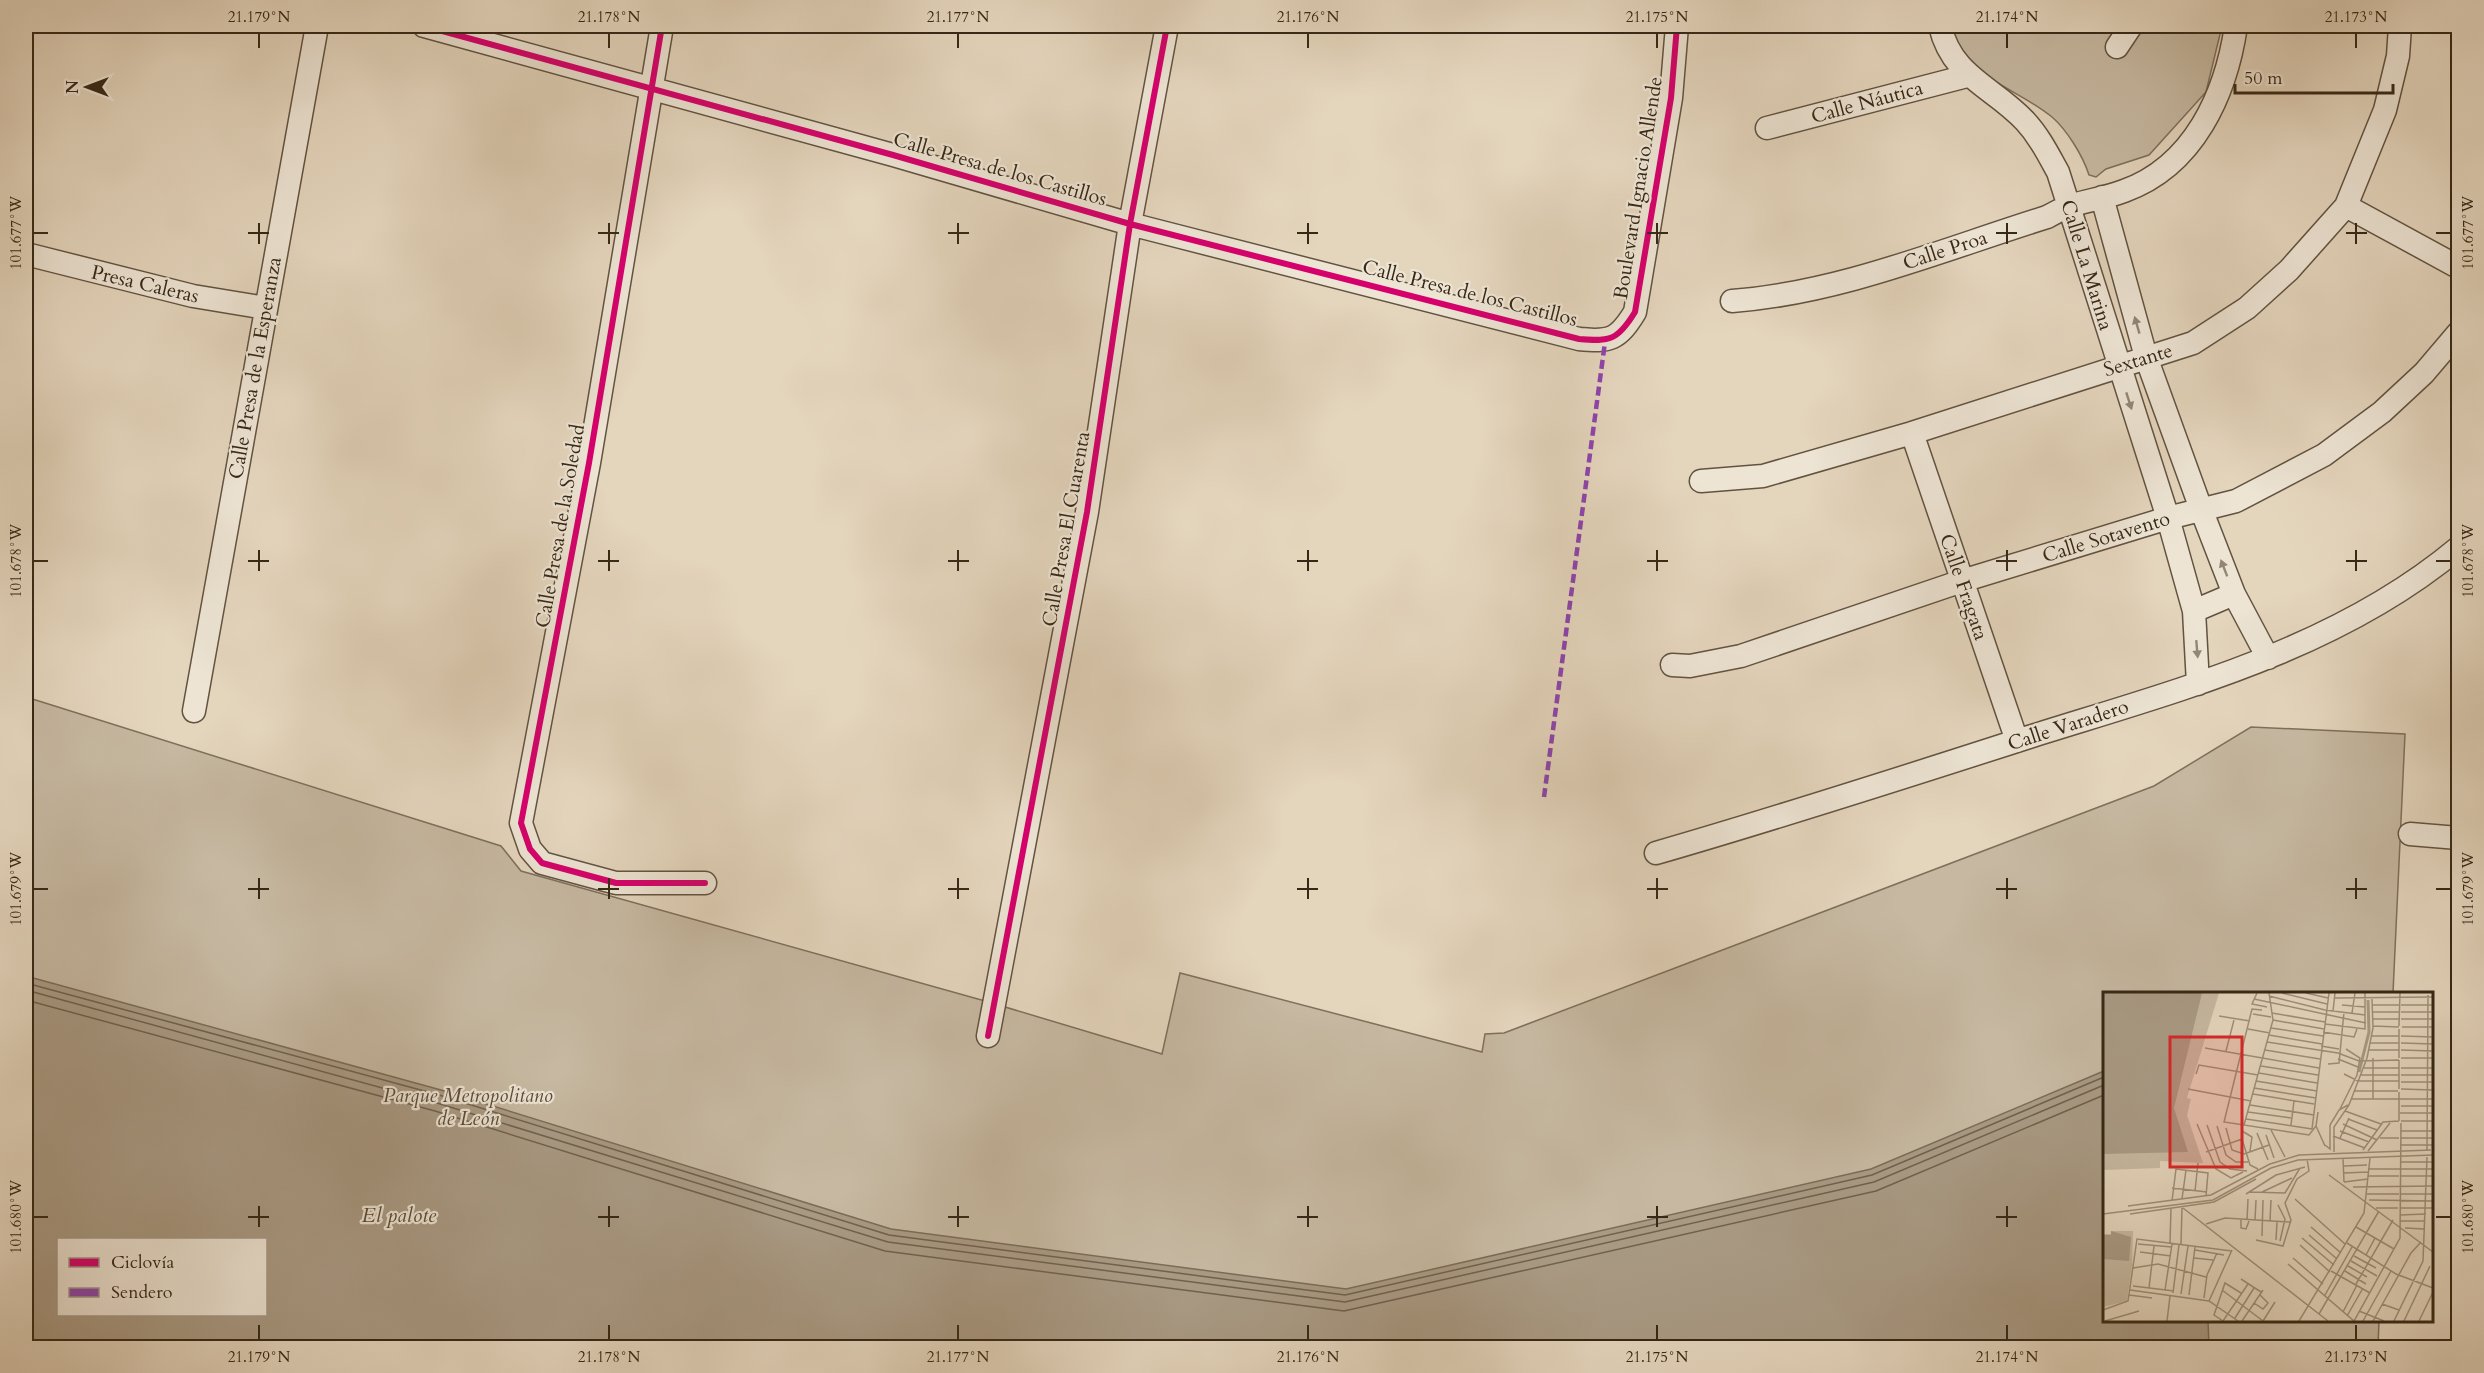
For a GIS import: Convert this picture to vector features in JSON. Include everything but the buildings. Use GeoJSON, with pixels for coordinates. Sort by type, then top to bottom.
{"type":"FeatureCollection","features":[{"type":"Feature","properties":{"kind":"street","name":"Calle Presa de la Esperanza"},"geometry":{"type":"LineString","coordinates":[[194,711],[317,26]]}},
{"type":"Feature","properties":{"kind":"street","name":"Calle Presa de los Castillos"},"geometry":{"type":"LineString","coordinates":[[424,26],[1130,224],[1579,339],[1605,342]]}},
{"type":"Feature","properties":{"kind":"street","name":"Calle Presa de la Soledad"},"geometry":{"type":"LineString","coordinates":[[662,26],[589,463],[522,823],[530,849],[542,863],[616,883],[705,883]]}},
{"type":"Feature","properties":{"kind":"street","name":"Calle Presa El Cuarenta"},"geometry":{"type":"LineString","coordinates":[[988,1036],[1088,512],[1130,224],[1167,26]]}},
{"type":"Feature","properties":{"kind":"street","name":"Boulevard Ignacio Allende"},"geometry":{"type":"LineString","coordinates":[[1605,342],[1617,335],[1635,312],[1671,98],[1677,26]]}},
{"type":"Feature","properties":{"kind":"street","name":"Calle La Marina"},"geometry":{"type":"LineString","coordinates":[[1940,26],[1950,54],[1967,76],[1998,97],[2025,121],[2044,145],[2058,172],[2168,518],[2194,611],[2198,684]]}},
{"type":"Feature","properties":{"kind":"street"},"geometry":{"type":"LineString","coordinates":[[2117,47],[2131,26]]}},
{"type":"Feature","properties":{"kind":"street","name":"Calle Proa"},"geometry":{"type":"LineString","coordinates":[[1732,301],[1801,293],[1846,280],[2047,217],[2067,205],[2125,191],[2148,179],[2168,165],[2189,144],[2209,118],[2222,87],[2236,26]]}},
{"type":"Feature","properties":{"kind":"street","name":"Sextante"},"geometry":{"type":"LineString","coordinates":[[1701,481],[1763,476],[1912,433],[2193,343],[2247,308],[2289,270],[2346,206],[2385,110],[2398,56],[2400,26]]}},
{"type":"Feature","properties":{"kind":"street","name":"Calle Náutica"},"geometry":{"type":"LineString","coordinates":[[1767,128],[1967,76]]}},
{"type":"Feature","properties":{"kind":"street","name":"Calle La Marina"},"geometry":{"type":"LineString","coordinates":[[2102,197],[2146,357],[2200,509],[2234,594],[2268,658]]}},
{"type":"Feature","properties":{"kind":"street"},"geometry":{"type":"LineString","coordinates":[[2346,206],[2458,267]]}},
{"type":"Feature","properties":{"kind":"street","name":"Presa Caleras"},"geometry":{"type":"LineString","coordinates":[[26,254],[193,296],[266,308]]}},
{"type":"Feature","properties":{"kind":"street","name":"Calle Sotavento"},"geometry":{"type":"LineString","coordinates":[[1672,665],[1690,666],[1740,656],[1962,581],[2168,518],[2236,501],[2324,455],[2382,412],[2424,373],[2458,333]]}},
{"type":"Feature","properties":{"kind":"street","name":"Calle Fragata"},"geometry":{"type":"LineString","coordinates":[[1912,433],[2017,741]]}},
{"type":"Feature","properties":{"kind":"street","name":"Calle Varadero"},"geometry":{"type":"LineString","coordinates":[[1656,854],[1791,814],[2198,684],[2268,658],[2354,618],[2433,569],[2458,549]]}},
{"type":"Feature","properties":{"kind":"street"},"geometry":{"type":"LineString","coordinates":[[2194,611],[2234,594]]}},
{"type":"Feature","properties":{"kind":"street"},"geometry":{"type":"LineString","coordinates":[[2410,834],[2458,838]]}},
{"type":"Feature","properties":{"kind":"green space"},"geometry":{"type":"Polygon","coordinates":[[[1950,26],[2222,26],[2206,92],[2149,155],[2106,169],[2096,177],[2089,175],[2074,144],[2052,117],[1991,79],[1965,57],[1956,43],[1950,26]]]}},
{"type":"Feature","properties":{"kind":"green space","name":"Parque Metropolitano de León"},"geometry":{"type":"Polygon","coordinates":[[[26,697],[501,846],[521,871],[985,1001],[1162,1054],[1180,973],[1482,1052],[1485,1034],[1504,1033],[2154,786],[2251,727],[2405,734],[2393,992],[2103,992],[2103,1322],[2379,1322],[2378,1347],[26,1347],[26,697]]]}},
{"type":"Feature","properties":{"kind":"water","name":"El palote"},"geometry":{"type":"Polygon","coordinates":[[[26,976],[441,1090],[891,1229],[1346,1289],[1871,1169],[2103,1071],[2103,1322],[2208,1322],[2209,1347],[26,1347],[26,976]]]}},
{"type":"Feature","properties":{"kind":"marked path"},"geometry":{"type":"LineString","coordinates":[[1544,797],[1605,342]]}},
{"type":"Feature","properties":{"kind":"cycle path"},"geometry":{"type":"LineString","coordinates":[[424,26],[893,155],[1130,224],[1579,339],[1598,340],[1618,334],[1635,312],[1671,98],[1677,26]]}},
{"type":"Feature","properties":{"kind":"cycle path"},"geometry":{"type":"LineString","coordinates":[[662,26],[589,463],[521,823],[530,849],[542,863],[616,883],[705,883]]}},
{"type":"Feature","properties":{"kind":"cycle path"},"geometry":{"type":"LineString","coordinates":[[988,1036],[1087,512],[1130,224],[1167,26]]}}]}
